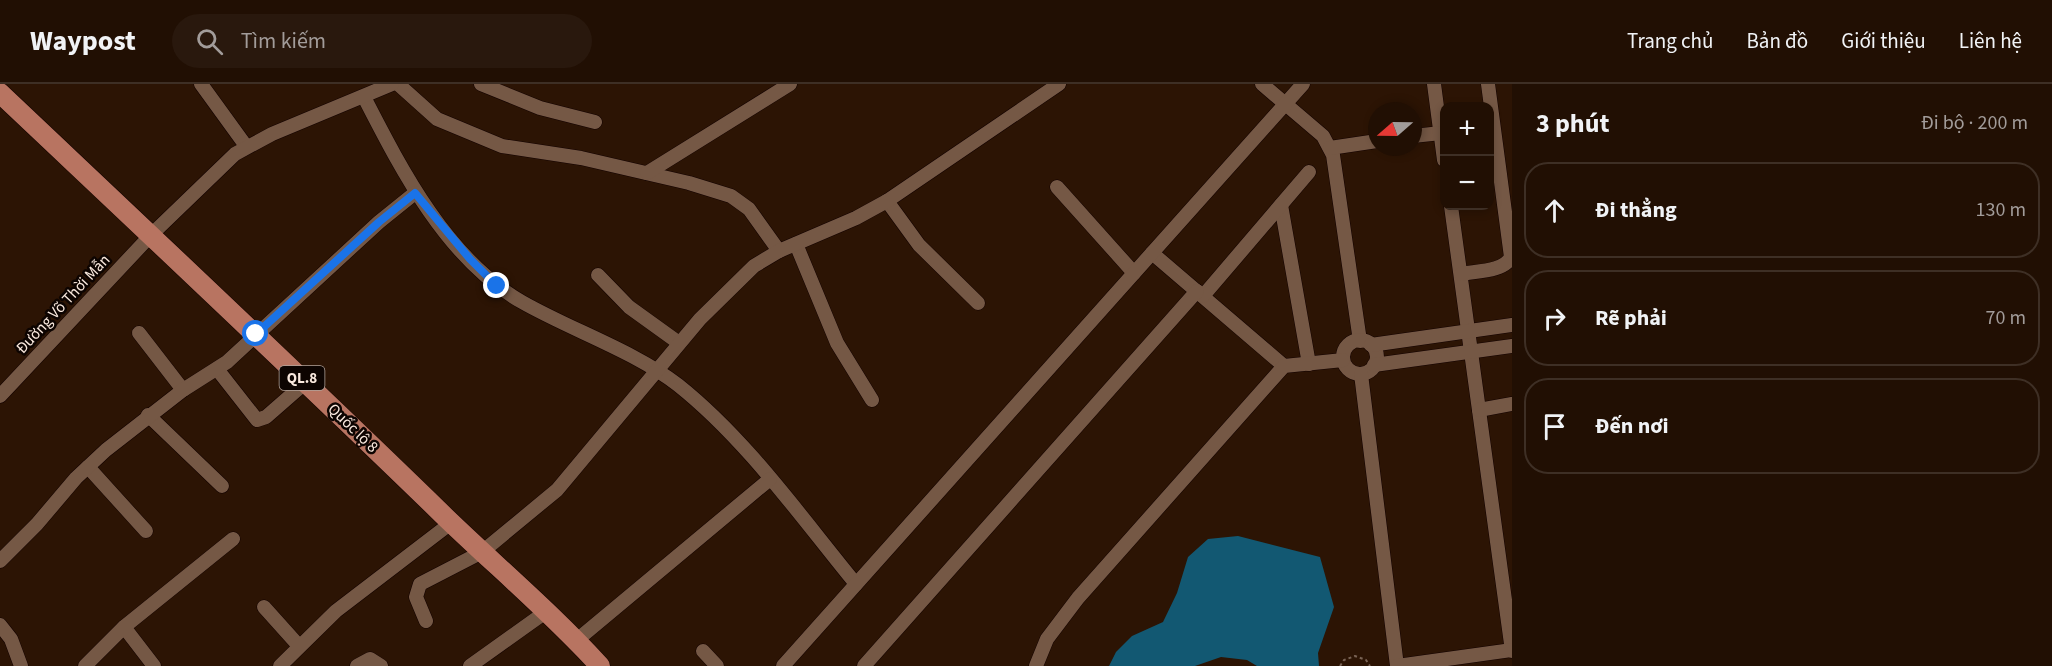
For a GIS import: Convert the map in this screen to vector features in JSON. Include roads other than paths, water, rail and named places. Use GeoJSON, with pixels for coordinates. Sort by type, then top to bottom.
{"type":"FeatureCollection","features":[{"type":"Feature","properties":{"kind":"highway","name":"Quốc lộ 8"},"geometry":{"type":"LineString","coordinates":[[0,93],[256,334],[451,524],[547,611],[600,666]]}},
{"type":"Feature","properties":{"kind":"street"},"geometry":{"type":"LineString","coordinates":[[201,84],[246,146]]}},
{"type":"Feature","properties":{"kind":"street","name":"Đường Võ Thời Mẫn"},"geometry":{"type":"LineString","coordinates":[[0,396],[151,235],[223,165],[246,146],[392,84]]}},
{"type":"Feature","properties":{"kind":"street"},"geometry":{"type":"LineString","coordinates":[[398,84],[433,116],[502,146],[581,158],[647,173],[689,183],[739,200],[779,251]]}},
{"type":"Feature","properties":{"kind":"street"},"geometry":{"type":"LineString","coordinates":[[481,84],[540,108],[595,123]]}},
{"type":"Feature","properties":{"kind":"street"},"geometry":{"type":"LineString","coordinates":[[647,173],[790,84]]}},
{"type":"Feature","properties":{"kind":"street"},"geometry":{"type":"LineString","coordinates":[[426,621],[416,597],[420,584],[482,552],[557,490],[680,343],[740,278],[779,251],[856,218],[887,201],[1059,84]]}},
{"type":"Feature","properties":{"kind":"street"},"geometry":{"type":"LineString","coordinates":[[1262,84],[1323,136],[1330,148],[1336,166],[1366,343],[1376,355],[1374,364]]}},
{"type":"Feature","properties":{"kind":"street"},"geometry":{"type":"LineString","coordinates":[[789,664],[856,584],[1303,84]]}},
{"type":"Feature","properties":{"kind":"street"},"geometry":{"type":"LineString","coordinates":[[1434,84],[1440,125]]}},
{"type":"Feature","properties":{"kind":"street"},"geometry":{"type":"LineString","coordinates":[[1461,274],[1501,267],[1508,263],[1511,257],[1488,84]]}},
{"type":"Feature","properties":{"kind":"street"},"geometry":{"type":"LineString","coordinates":[[364,97],[415,193],[470,259],[497,286],[533,308],[658,372],[699,403],[770,479],[856,584]]}},
{"type":"Feature","properties":{"kind":"street"},"geometry":{"type":"LineString","coordinates":[[1422,135],[1440,132]]}},
{"type":"Feature","properties":{"kind":"street"},"geometry":{"type":"LineString","coordinates":[[1330,148],[1368,142]]}},
{"type":"Feature","properties":{"kind":"street"},"geometry":{"type":"LineString","coordinates":[[864,666],[1309,172]]}},
{"type":"Feature","properties":{"kind":"street"},"geometry":{"type":"LineString","coordinates":[[1057,187],[1134,273]]}},
{"type":"Feature","properties":{"kind":"street"},"geometry":{"type":"LineString","coordinates":[[0,561],[88,467],[148,415],[217,369],[379,222],[415,193]]}},
{"type":"Feature","properties":{"kind":"street"},"geometry":{"type":"LineString","coordinates":[[887,201],[931,258],[978,303]]}},
{"type":"Feature","properties":{"kind":"street"},"geometry":{"type":"LineString","coordinates":[[1281,205],[1309,364]]}},
{"type":"Feature","properties":{"kind":"street"},"geometry":{"type":"LineString","coordinates":[[1362,374],[1397,666],[1512,650],[1452,210]]}},
{"type":"Feature","properties":{"kind":"street"},"geometry":{"type":"LineString","coordinates":[[796,244],[837,343],[872,400]]}},
{"type":"Feature","properties":{"kind":"street"},"geometry":{"type":"LineString","coordinates":[[1152,253],[1284,366]]}},
{"type":"Feature","properties":{"kind":"street"},"geometry":{"type":"LineString","coordinates":[[598,275],[629,307],[680,343]]}},
{"type":"Feature","properties":{"kind":"street"},"geometry":{"type":"LineString","coordinates":[[1362,374],[1348,369],[1343,360],[1348,345],[1512,325]]}},
{"type":"Feature","properties":{"kind":"street"},"geometry":{"type":"LineString","coordinates":[[139,333],[183,390]]}},
{"type":"Feature","properties":{"kind":"street"},"geometry":{"type":"LineString","coordinates":[[1362,374],[1374,364],[1512,346]]}},
{"type":"Feature","properties":{"kind":"street"},"geometry":{"type":"LineString","coordinates":[[1036,666],[1047,639],[1078,598],[1284,366],[1343,360]]}},
{"type":"Feature","properties":{"kind":"street"},"geometry":{"type":"LineString","coordinates":[[217,369],[256,420],[266,417],[306,382]]}},
{"type":"Feature","properties":{"kind":"street"},"geometry":{"type":"LineString","coordinates":[[1479,410],[1512,405]]}},
{"type":"Feature","properties":{"kind":"street"},"geometry":{"type":"LineString","coordinates":[[148,415],[222,486]]}},
{"type":"Feature","properties":{"kind":"street"},"geometry":{"type":"LineString","coordinates":[[88,467],[146,531]]}},
{"type":"Feature","properties":{"kind":"street"},"geometry":{"type":"LineString","coordinates":[[577,640],[770,479]]}},
{"type":"Feature","properties":{"kind":"street"},"geometry":{"type":"LineString","coordinates":[[280,666],[298,646],[358,593],[451,524]]}},
{"type":"Feature","properties":{"kind":"street"},"geometry":{"type":"LineString","coordinates":[[85,666],[124,627],[233,539]]}},
{"type":"Feature","properties":{"kind":"street"},"geometry":{"type":"LineString","coordinates":[[264,607],[298,646]]}},
{"type":"Feature","properties":{"kind":"street"},"geometry":{"type":"LineString","coordinates":[[479,663],[547,611]]}},
{"type":"Feature","properties":{"kind":"street"},"geometry":{"type":"LineString","coordinates":[[0,625],[12,639],[21,666]]}},
{"type":"Feature","properties":{"kind":"street"},"geometry":{"type":"LineString","coordinates":[[124,627],[154,666]]}},
{"type":"Feature","properties":{"kind":"street"},"geometry":{"type":"LineString","coordinates":[[703,651],[717,666]]}},
{"type":"Feature","properties":{"kind":"street"},"geometry":{"type":"LineString","coordinates":[[357,666],[370,659],[381,666]]}},
{"type":"Feature","properties":{"kind":"water"},"geometry":{"type":"Polygon","coordinates":[[[1238,536],[1320,557],[1334,607],[1318,653],[1319,666],[1257,666],[1247,660],[1221,657],[1195,666],[1109,666],[1116,652],[1132,636],[1163,622],[1177,593],[1188,557],[1208,539],[1238,536]]]}}]}
